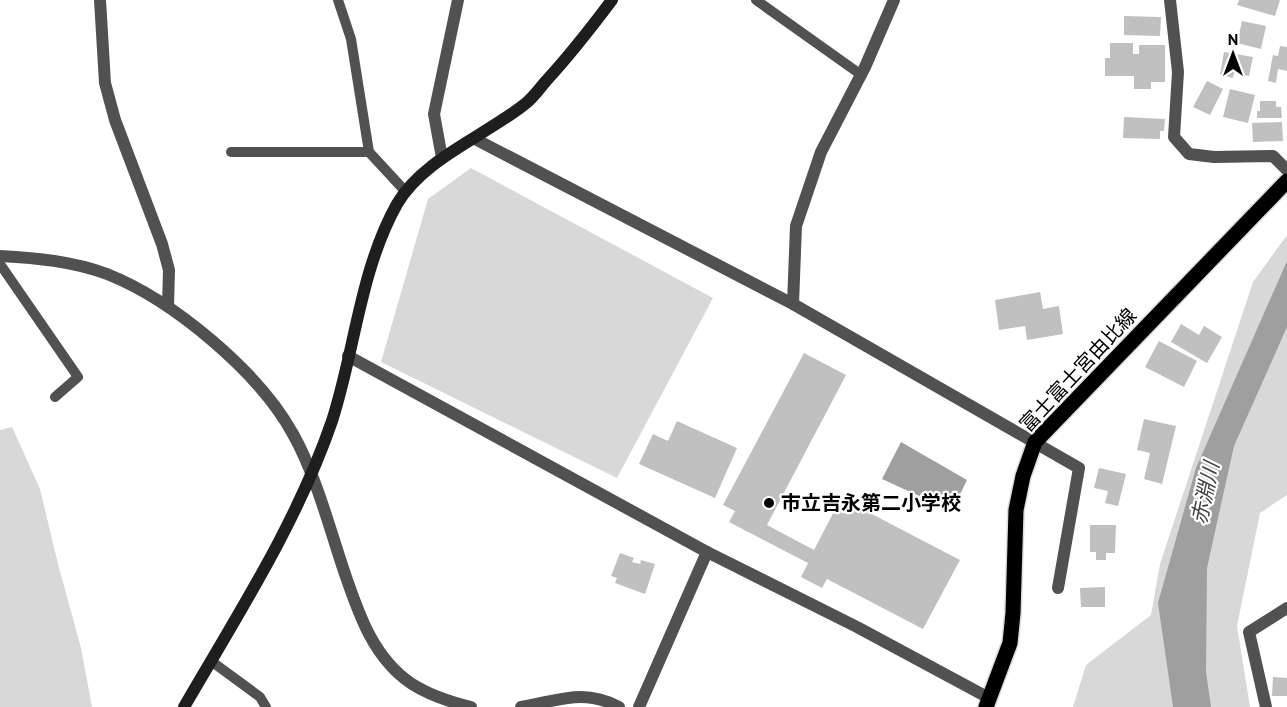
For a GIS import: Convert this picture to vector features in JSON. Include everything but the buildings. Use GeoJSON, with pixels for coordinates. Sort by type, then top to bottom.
{"type":"FeatureCollection","features":[{"type":"Feature","properties":{"kind":"main road","name":"富士富士宮由比線"},"geometry":{"type":"LineString","coordinates":[[988,703],[1010,643],[1016,510],[1023,476],[1035,442],[1287,181]]}},
{"type":"Feature","properties":{"kind":"street"},"geometry":{"type":"LineString","coordinates":[[100,0],[105,83],[115,120],[162,244],[169,270],[168,306]]}},
{"type":"Feature","properties":{"kind":"street"},"geometry":{"type":"LineString","coordinates":[[442,158],[434,114],[458,0]]}},
{"type":"Feature","properties":{"kind":"street"},"geometry":{"type":"LineString","coordinates":[[184,707],[276,550],[310,474],[332,420],[377,247],[398,204],[415,180],[442,158],[475,139],[526,103],[565,61],[612,0]]}},
{"type":"Feature","properties":{"kind":"street"},"geometry":{"type":"LineString","coordinates":[[793,304],[796,225],[821,152],[885,23],[894,0]]}},
{"type":"Feature","properties":{"kind":"street"},"geometry":{"type":"LineString","coordinates":[[1170,0],[1178,72],[1174,137],[1189,154],[1214,157],[1273,156],[1287,170]]}},
{"type":"Feature","properties":{"kind":"street"},"geometry":{"type":"LineString","coordinates":[[475,139],[793,304],[1079,468],[1058,588]]}},
{"type":"Feature","properties":{"kind":"street"},"geometry":{"type":"LineString","coordinates":[[0,255],[44,258],[89,268],[138,288],[168,306],[231,357],[273,402],[294,435],[310,474],[362,624],[379,651],[411,683],[431,695],[471,707]]}},
{"type":"Feature","properties":{"kind":"street"},"geometry":{"type":"LineString","coordinates":[[348,356],[706,552],[858,627],[988,703]]}},
{"type":"Feature","properties":{"kind":"street"},"geometry":{"type":"LineString","coordinates":[[639,707],[706,552]]}},
{"type":"Feature","properties":{"kind":"street"},"geometry":{"type":"LineString","coordinates":[[1266,707],[1249,632],[1287,608]]}},
{"type":"Feature","properties":{"kind":"street"},"geometry":{"type":"LineString","coordinates":[[521,707],[576,696],[604,699],[619,707]]}},
{"type":"Feature","properties":{"kind":"lane"},"geometry":{"type":"LineString","coordinates":[[338,0],[351,39],[369,152],[406,192]]}},
{"type":"Feature","properties":{"kind":"lane"},"geometry":{"type":"LineString","coordinates":[[756,0],[860,74]]}},
{"type":"Feature","properties":{"kind":"lane"},"geometry":{"type":"LineString","coordinates":[[231,152],[369,152]]}},
{"type":"Feature","properties":{"kind":"lane"},"geometry":{"type":"LineString","coordinates":[[0,264],[78,377],[55,397]]}},
{"type":"Feature","properties":{"kind":"lane"},"geometry":{"type":"LineString","coordinates":[[211,661],[260,697],[266,707]]}},
{"type":"Feature","properties":{"kind":"shaded area"},"geometry":{"type":"Polygon","coordinates":[[[471,168],[713,298],[617,478],[381,362],[428,199],[471,168]]]}},
{"type":"Feature","properties":{"kind":"shaded area"},"geometry":{"type":"Polygon","coordinates":[[[1287,235],[1287,495],[1260,513],[1237,626],[1250,707],[1073,707],[1086,665],[1151,615],[1160,564],[1253,282],[1287,235]]]}},
{"type":"Feature","properties":{"kind":"shaded area"},"geometry":{"type":"Polygon","coordinates":[[[12,427],[40,489],[81,648],[92,707],[0,707],[0,430],[12,427]]]}},
{"type":"Feature","properties":{"kind":"water","name":"赤淵川"},"geometry":{"type":"Polygon","coordinates":[[[1287,261],[1287,327],[1234,446],[1207,568],[1206,672],[1211,707],[1173,707],[1158,603],[1196,468],[1287,261]]]}},
{"type":"Feature","properties":{"kind":"water"},"geometry":{"type":"Polygon","coordinates":[[[901,442],[967,480],[952,511],[882,479],[901,442]]]}},
{"type":"Feature","properties":{"kind":"place","name":"市立吉永第二小学校"},"geometry":{"type":"Point","coordinates":[769,503]}}]}
